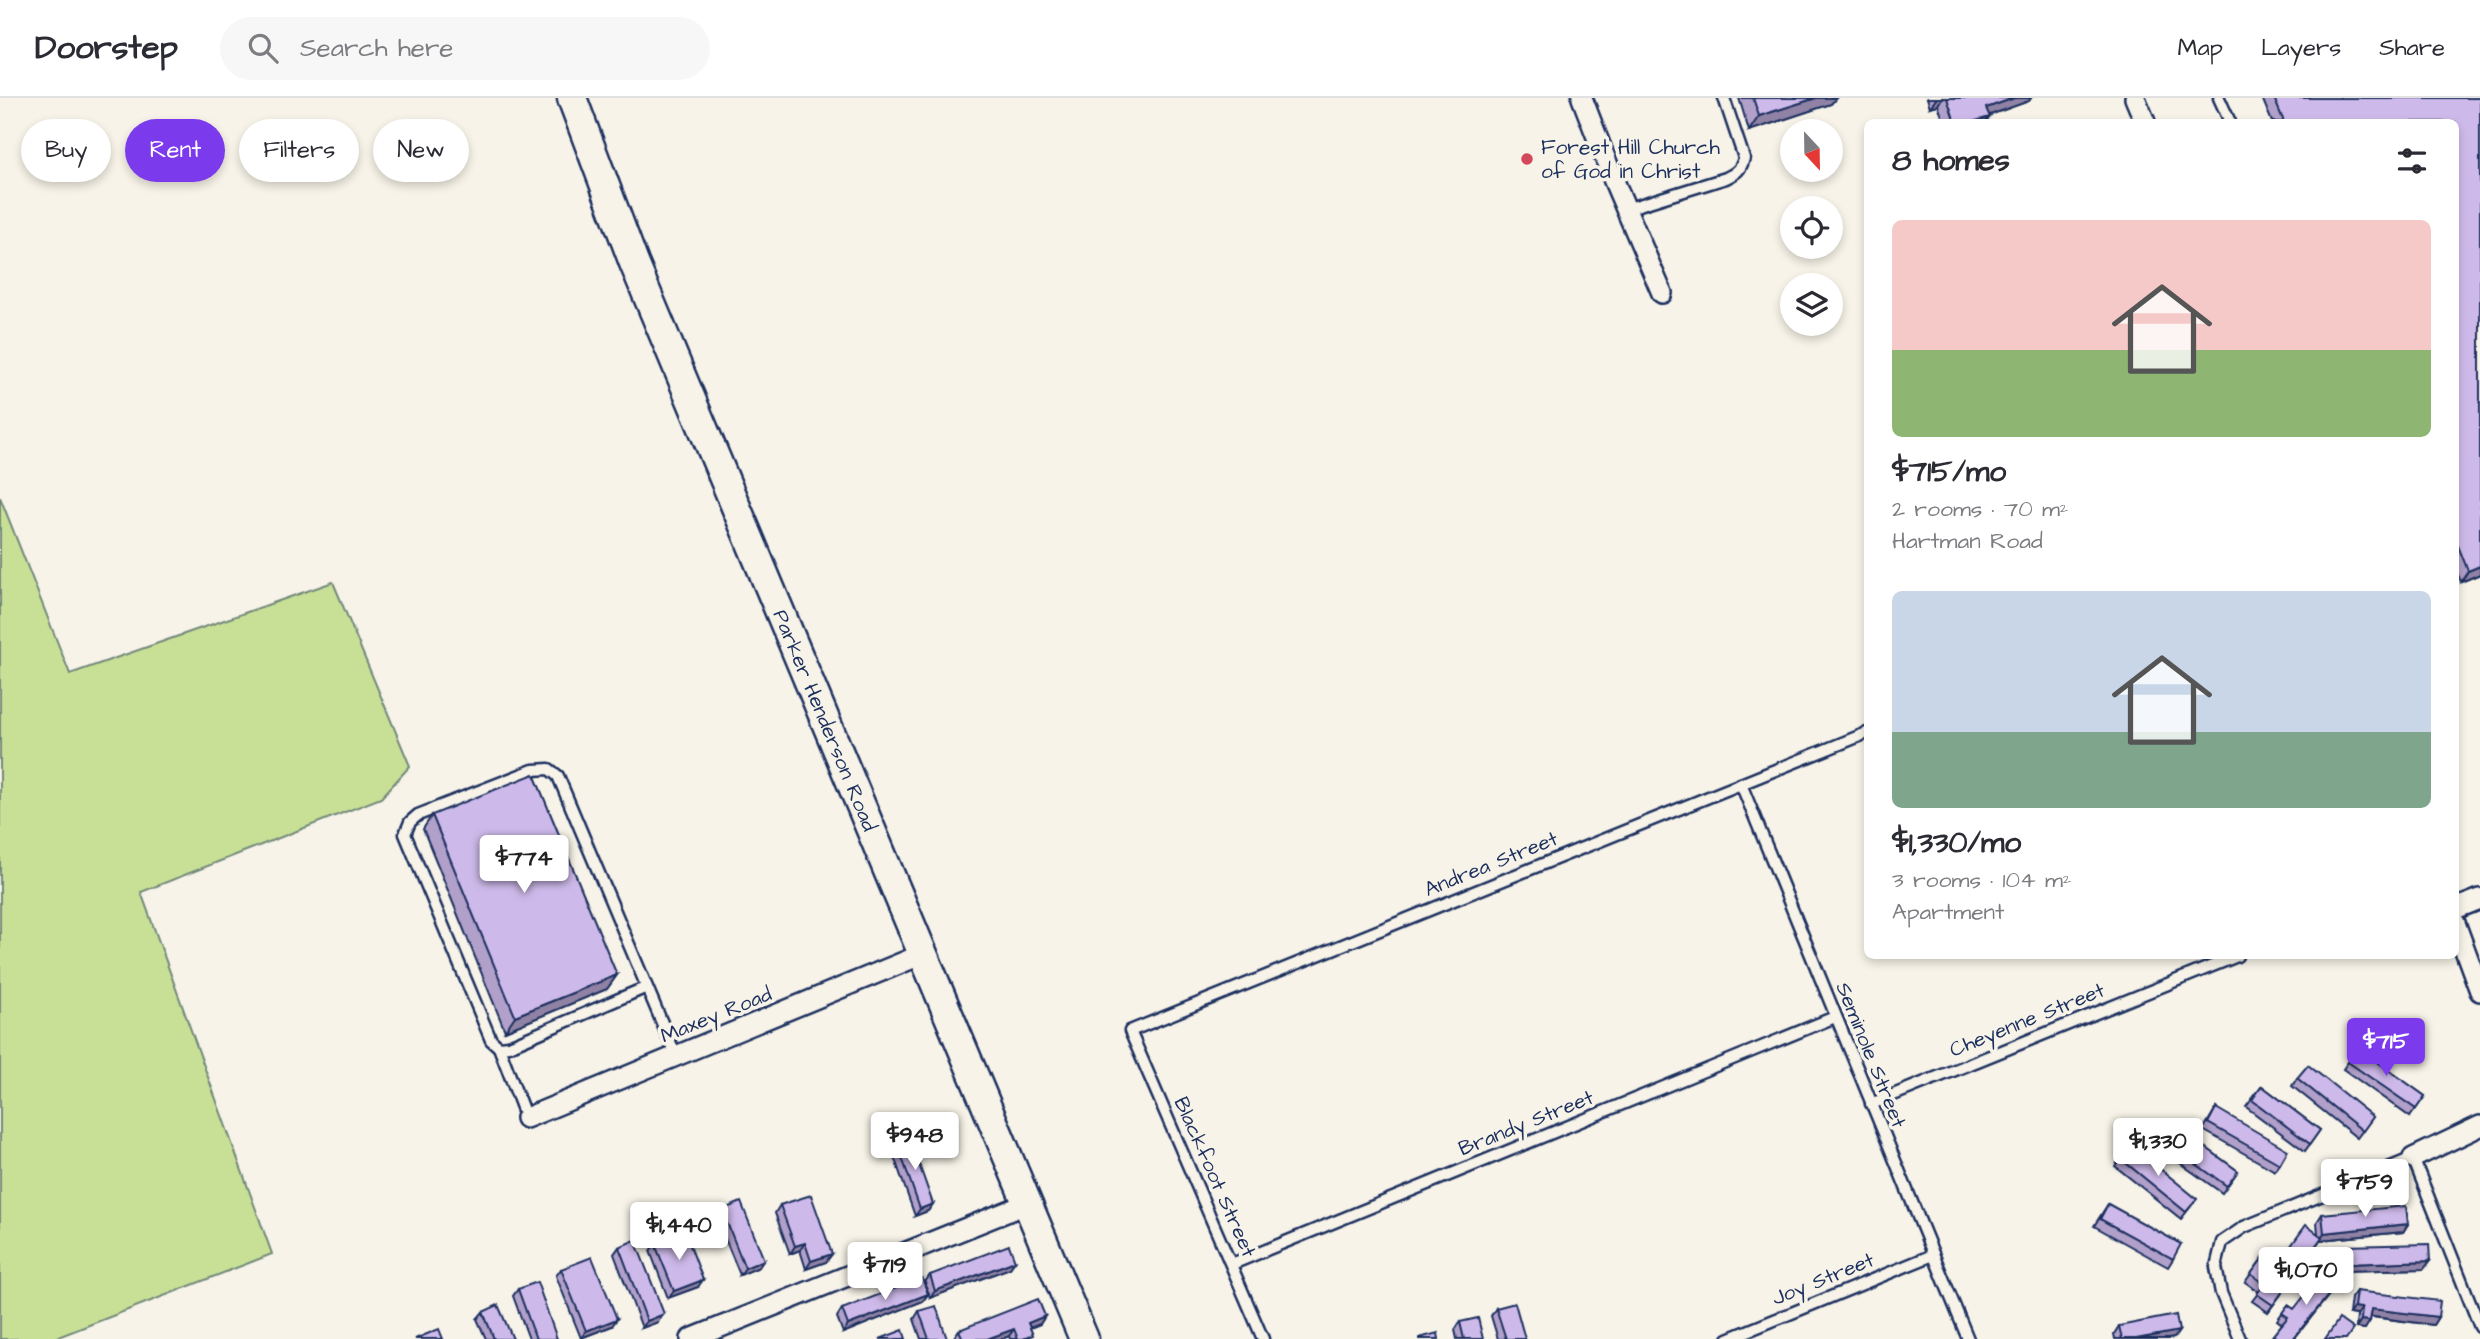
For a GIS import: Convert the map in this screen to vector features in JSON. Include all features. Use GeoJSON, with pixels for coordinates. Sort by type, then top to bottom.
{"type":"FeatureCollection","features":[{"type":"Feature","properties":{"kind":"street","name":"Parker Henderson Road"},"geometry":{"type":"LineString","coordinates":[[572,98],[634,263],[1084,1339]]}},
{"type":"Feature","properties":{"kind":"street"},"geometry":{"type":"LineString","coordinates":[[1582,98],[1662,293]]}},
{"type":"Feature","properties":{"kind":"street"},"geometry":{"type":"LineString","coordinates":[[2135,98],[2145,119]]}},
{"type":"Feature","properties":{"kind":"street"},"geometry":{"type":"LineString","coordinates":[[2459,907],[2480,899]]}},
{"type":"Feature","properties":{"kind":"street"},"geometry":{"type":"LineString","coordinates":[[2459,934],[2480,991]]}},
{"type":"Feature","properties":{"kind":"street","name":"Maxey Road"},"geometry":{"type":"LineString","coordinates":[[526,1118],[923,954]]}},
{"type":"Feature","properties":{"kind":"street"},"geometry":{"type":"LineString","coordinates":[[2413,1158],[2480,1126]]}},
{"type":"Feature","properties":{"kind":"street"},"geometry":{"type":"LineString","coordinates":[[691,1339],[1026,1204]]}},
{"type":"Feature","properties":{"kind":"lane"},"geometry":{"type":"LineString","coordinates":[[1626,209],[1726,178],[1742,167],[1744,158],[1724,98]]}},
{"type":"Feature","properties":{"kind":"lane"},"geometry":{"type":"LineString","coordinates":[[2219,98],[2229,119]]}},
{"type":"Feature","properties":{"kind":"lane","name":"Andrea Street"},"geometry":{"type":"LineString","coordinates":[[1130,1031],[1864,734]]}},
{"type":"Feature","properties":{"kind":"lane"},"geometry":{"type":"LineString","coordinates":[[526,1118],[499,1047],[491,1040],[405,834],[410,822],[418,815],[533,770],[549,769],[558,776],[676,1056]]}},
{"type":"Feature","properties":{"kind":"lane","name":"Seminole Street"},"geometry":{"type":"LineString","coordinates":[[1741,784],[1968,1339]]}},
{"type":"Feature","properties":{"kind":"lane","name":"Cheyenne Street"},"geometry":{"type":"LineString","coordinates":[[1871,1104],[2230,959]]}},
{"type":"Feature","properties":{"kind":"lane"},"geometry":{"type":"LineString","coordinates":[[499,1047],[509,1046],[648,987]]}},
{"type":"Feature","properties":{"kind":"lane","name":"Brandy Street"},"geometry":{"type":"LineString","coordinates":[[1232,1264],[1835,1017]]}},
{"type":"Feature","properties":{"kind":"lane","name":"Blackfoot Street"},"geometry":{"type":"LineString","coordinates":[[1130,1031],[1263,1339]]}},
{"type":"Feature","properties":{"kind":"lane"},"geometry":{"type":"LineString","coordinates":[[2240,1339],[2221,1293],[2216,1267],[2222,1242],[2244,1227],[2413,1158],[2480,1327]]}},
{"type":"Feature","properties":{"kind":"lane","name":"Joy Street"},"geometry":{"type":"LineString","coordinates":[[1728,1339],[1933,1255]]}},
{"type":"Feature","properties":{"kind":"green space"},"geometry":{"type":"Polygon","coordinates":[[[0,497],[70,674],[333,582],[410,766],[381,798],[141,892],[272,1254],[53,1339],[0,1339],[0,497]]]}},
{"type":"Feature","properties":{"kind":"building"},"geometry":{"type":"Polygon","coordinates":[[[1753,98],[1816,98],[1759,116],[1753,98]]]}},
{"type":"Feature","properties":{"kind":"building"},"geometry":{"type":"Polygon","coordinates":[[[1947,98],[2014,98],[1986,108],[1990,117],[1954,119],[1947,98]]]}},
{"type":"Feature","properties":{"kind":"building"},"geometry":{"type":"Polygon","coordinates":[[[2274,98],[2480,98],[2480,566],[2468,571],[2459,548],[2459,119],[2283,119],[2274,98]]]}},
{"type":"Feature","properties":{"kind":"building"},"geometry":{"type":"Polygon","coordinates":[[[534,774],[617,975],[515,1016],[432,815],[534,774]]]}},
{"type":"Feature","properties":{"kind":"building"},"geometry":{"type":"Polygon","coordinates":[[[2358,1048],[2425,1096],[2416,1109],[2348,1062],[2358,1048]]]}},
{"type":"Feature","properties":{"kind":"building"},"geometry":{"type":"Polygon","coordinates":[[[2308,1065],[2373,1117],[2363,1131],[2297,1078],[2308,1065]]]}},
{"type":"Feature","properties":{"kind":"building"},"geometry":{"type":"Polygon","coordinates":[[[2262,1086],[2320,1130],[2310,1144],[2252,1100],[2262,1086]]]}},
{"type":"Feature","properties":{"kind":"building"},"geometry":{"type":"Polygon","coordinates":[[[2216,1108],[2288,1150],[2280,1164],[2208,1123],[2216,1108]]]}},
{"type":"Feature","properties":{"kind":"building"},"geometry":{"type":"Polygon","coordinates":[[[2179,1128],[2238,1171],[2227,1186],[2168,1144],[2179,1128]]]}},
{"type":"Feature","properties":{"kind":"building"},"geometry":{"type":"Polygon","coordinates":[[[909,1136],[933,1204],[920,1209],[896,1140],[909,1136]]]}},
{"type":"Feature","properties":{"kind":"building"},"geometry":{"type":"Polygon","coordinates":[[[2131,1145],[2197,1199],[2186,1212],[2120,1158],[2131,1145]]]}},
{"type":"Feature","properties":{"kind":"building"},"geometry":{"type":"Polygon","coordinates":[[[811,1195],[832,1254],[811,1261],[805,1243],[795,1246],[780,1205],[811,1195]]]}},
{"type":"Feature","properties":{"kind":"building"},"geometry":{"type":"Polygon","coordinates":[[[741,1202],[764,1260],[745,1268],[722,1210],[741,1202]]]}},
{"type":"Feature","properties":{"kind":"building"},"geometry":{"type":"Polygon","coordinates":[[[2108,1204],[2181,1244],[2173,1259],[2100,1219],[2108,1204]]]}},
{"type":"Feature","properties":{"kind":"building"},"geometry":{"type":"Polygon","coordinates":[[[2406,1206],[2408,1224],[2324,1233],[2322,1214],[2406,1206]]]}},
{"type":"Feature","properties":{"kind":"building"},"geometry":{"type":"Polygon","coordinates":[[[2306,1225],[2322,1237],[2273,1305],[2257,1294],[2264,1284],[2251,1274],[2268,1251],[2280,1261],[2306,1225]]]}},
{"type":"Feature","properties":{"kind":"building"},"geometry":{"type":"Polygon","coordinates":[[[685,1232],[703,1280],[674,1291],[655,1244],[685,1232]]]}},
{"type":"Feature","properties":{"kind":"building"},"geometry":{"type":"Polygon","coordinates":[[[635,1240],[664,1314],[647,1321],[619,1247],[635,1240]]]}},
{"type":"Feature","properties":{"kind":"building"},"geometry":{"type":"Polygon","coordinates":[[[2429,1244],[2430,1261],[2345,1264],[2344,1246],[2429,1244]]]}},
{"type":"Feature","properties":{"kind":"building"},"geometry":{"type":"Polygon","coordinates":[[[1009,1245],[1015,1261],[935,1291],[930,1275],[1009,1245]]]}},
{"type":"Feature","properties":{"kind":"building"},"geometry":{"type":"Polygon","coordinates":[[[592,1257],[617,1319],[586,1331],[561,1269],[592,1257]]]}},
{"type":"Feature","properties":{"kind":"building"},"geometry":{"type":"Polygon","coordinates":[[[2325,1270],[2339,1282],[2293,1339],[2278,1339],[2273,1335],[2288,1317],[2282,1313],[2288,1305],[2294,1309],[2325,1270]]]}},
{"type":"Feature","properties":{"kind":"building"},"geometry":{"type":"Polygon","coordinates":[[[922,1278],[928,1294],[848,1325],[842,1309],[922,1278]]]}},
{"type":"Feature","properties":{"kind":"building"},"geometry":{"type":"Polygon","coordinates":[[[537,1282],[557,1339],[536,1339],[518,1289],[537,1282]]]}},
{"type":"Feature","properties":{"kind":"building"},"geometry":{"type":"Polygon","coordinates":[[[2356,1291],[2440,1301],[2438,1317],[2372,1309],[2370,1321],[2361,1320],[2362,1308],[2354,1307],[2356,1291]]]}},
{"type":"Feature","properties":{"kind":"building"},"geometry":{"type":"Polygon","coordinates":[[[1038,1299],[1045,1316],[1028,1323],[1033,1335],[1018,1339],[1014,1329],[987,1339],[963,1339],[959,1330],[1038,1299]]]}},
{"type":"Feature","properties":{"kind":"building"},"geometry":{"type":"Polygon","coordinates":[[[1515,1303],[1525,1339],[1506,1339],[1496,1308],[1515,1303]]]}},
{"type":"Feature","properties":{"kind":"building"},"geometry":{"type":"Polygon","coordinates":[[[498,1305],[513,1339],[494,1339],[483,1312],[498,1305]]]}},
{"type":"Feature","properties":{"kind":"building"},"geometry":{"type":"Polygon","coordinates":[[[936,1306],[947,1339],[929,1339],[919,1311],[936,1306]]]}},
{"type":"Feature","properties":{"kind":"building"},"geometry":{"type":"Polygon","coordinates":[[[2176,1315],[2179,1331],[2122,1339],[2119,1326],[2176,1315]]]}},
{"type":"Feature","properties":{"kind":"building"},"geometry":{"type":"Polygon","coordinates":[[[1478,1318],[1483,1339],[1464,1339],[1460,1322],[1478,1318]]]}},
{"type":"Feature","properties":{"kind":"building"},"geometry":{"type":"Polygon","coordinates":[[[2339,1319],[2353,1329],[2346,1339],[2325,1339],[2339,1319]]]}},
{"type":"Feature","properties":{"kind":"building"},"geometry":{"type":"Polygon","coordinates":[[[439,1329],[443,1339],[415,1339],[439,1329]]]}},
{"type":"Feature","properties":{"kind":"building"},"geometry":{"type":"Polygon","coordinates":[[[903,1330],[906,1339],[880,1339],[903,1330]]]}},
{"type":"Feature","properties":{"kind":"building"},"geometry":{"type":"Polygon","coordinates":[[[1438,1333],[1439,1339],[1419,1339],[1419,1338],[1438,1333]]]}},
{"type":"Feature","properties":{"kind":"place","name":"Forest Hill Church of God in Christ"},"geometry":{"type":"Point","coordinates":[1527,159]}}]}
